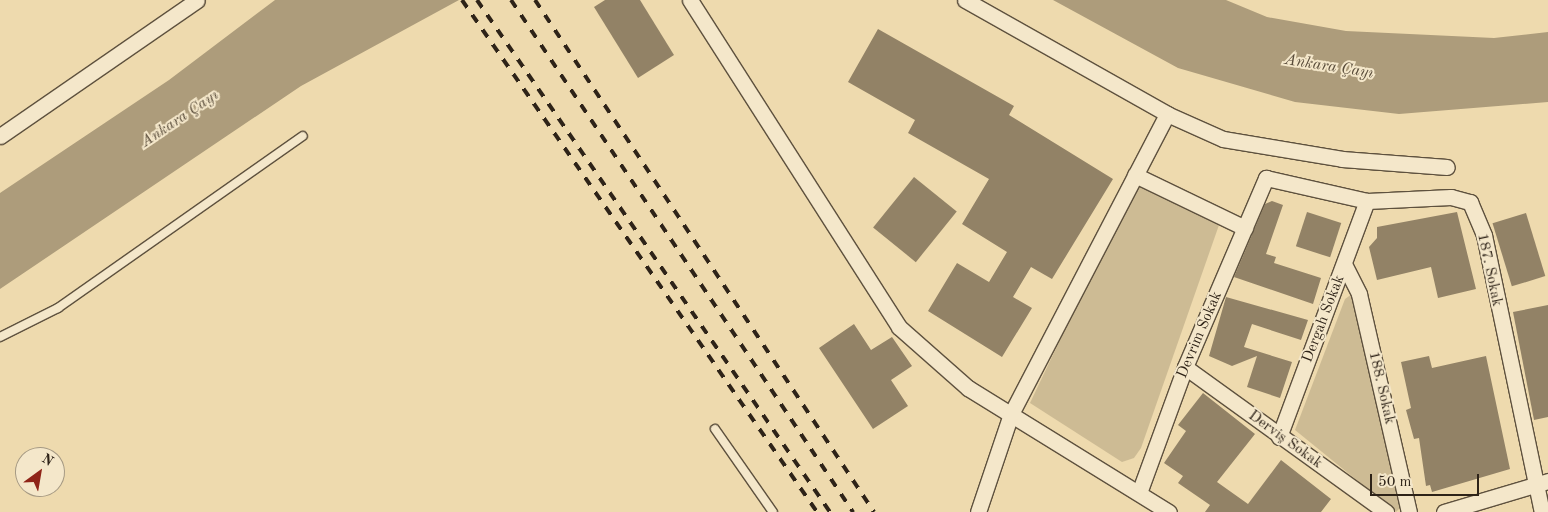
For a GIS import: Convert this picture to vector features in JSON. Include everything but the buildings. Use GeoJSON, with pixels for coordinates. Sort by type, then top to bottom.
{"type":"FeatureCollection","features":[{"type":"Feature","properties":{"kind":"street"},"geometry":{"type":"LineString","coordinates":[[0,136],[197,0]]}},
{"type":"Feature","properties":{"kind":"street"},"geometry":{"type":"LineString","coordinates":[[690,0],[900,327],[968,388],[1169,512]]}},
{"type":"Feature","properties":{"kind":"street"},"geometry":{"type":"LineString","coordinates":[[965,0],[1166,114],[1223,139],[1342,159],[1447,167]]}},
{"type":"Feature","properties":{"kind":"street"},"geometry":{"type":"LineString","coordinates":[[978,512],[1011,414],[1166,114]]}},
{"type":"Feature","properties":{"kind":"street"},"geometry":{"type":"LineString","coordinates":[[1135,175],[1245,228]]}},
{"type":"Feature","properties":{"kind":"street","name":"Devrim Sokak"},"geometry":{"type":"LineString","coordinates":[[1139,493],[1186,367],[1266,178]]}},
{"type":"Feature","properties":{"kind":"street","name":"187. Sokak"},"geometry":{"type":"LineString","coordinates":[[1266,178],[1367,201],[1451,197],[1470,202],[1484,235],[1542,483],[1542,512]]}},
{"type":"Feature","properties":{"kind":"street","name":"Dergah Sokak"},"geometry":{"type":"LineString","coordinates":[[1280,437],[1345,266],[1367,201]]}},
{"type":"Feature","properties":{"kind":"street","name":"188. Sokak"},"geometry":{"type":"LineString","coordinates":[[1345,266],[1359,294],[1409,512]]}},
{"type":"Feature","properties":{"kind":"street","name":"Derviş Sokak"},"geometry":{"type":"LineString","coordinates":[[1186,367],[1386,512]]}},
{"type":"Feature","properties":{"kind":"street"},"geometry":{"type":"LineString","coordinates":[[1444,512],[1542,483]]}},
{"type":"Feature","properties":{"kind":"lane"},"geometry":{"type":"LineString","coordinates":[[0,338],[58,308],[303,136]]}},
{"type":"Feature","properties":{"kind":"lane"},"geometry":{"type":"LineString","coordinates":[[715,429],[773,512]]}},
{"type":"Feature","properties":{"kind":"shaded area"},"geometry":{"type":"Polygon","coordinates":[[[1138,185],[1219,225],[1141,448],[1134,458],[1122,462],[1030,403],[1133,187],[1138,185]]]}},
{"type":"Feature","properties":{"kind":"shaded area"},"geometry":{"type":"Polygon","coordinates":[[[1352,294],[1403,505],[1396,512],[1295,430],[1345,299],[1352,294]]]}},
{"type":"Feature","properties":{"kind":"water","name":"Ankara Çayı"},"geometry":{"type":"Polygon","coordinates":[[[275,0],[459,0],[301,86],[0,289],[0,193],[169,80],[275,0]]]}},
{"type":"Feature","properties":{"kind":"water","name":"Ankara Çayı"},"geometry":{"type":"Polygon","coordinates":[[[1053,0],[1226,0],[1267,17],[1346,31],[1494,38],[1548,32],[1548,102],[1399,114],[1295,102],[1178,68],[1053,0]]]}},
{"type":"Feature","properties":{"kind":"railway"},"geometry":{"type":"LineString","coordinates":[[462,0],[817,512]]}},
{"type":"Feature","properties":{"kind":"railway"},"geometry":{"type":"LineString","coordinates":[[477,0],[830,512]]}},
{"type":"Feature","properties":{"kind":"railway"},"geometry":{"type":"LineString","coordinates":[[511,0],[853,512]]}},
{"type":"Feature","properties":{"kind":"railway"},"geometry":{"type":"LineString","coordinates":[[535,0],[874,512]]}}]}
